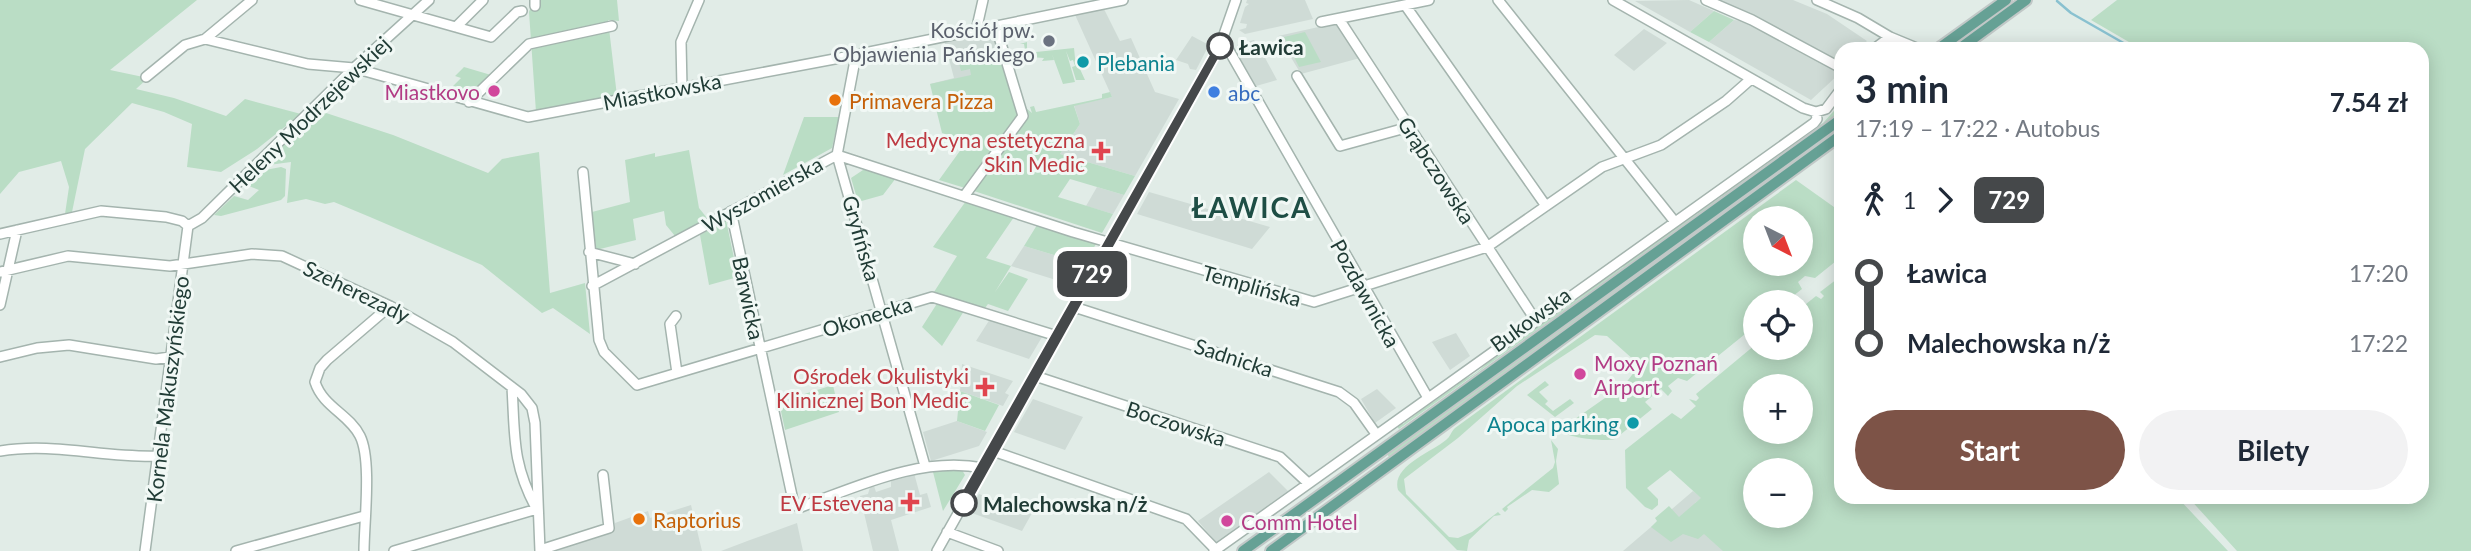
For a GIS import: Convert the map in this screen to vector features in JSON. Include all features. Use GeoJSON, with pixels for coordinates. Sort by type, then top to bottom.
{"type":"FeatureCollection","features":[{"type":"Feature","properties":{"kind":"main road"},"geometry":{"type":"LineString","coordinates":[[1948,42],[2006,0]]}},
{"type":"Feature","properties":{"kind":"main road"},"geometry":{"type":"LineString","coordinates":[[1969,42],[2026,0]]}},
{"type":"Feature","properties":{"kind":"main road","name":"Bukowska"},"geometry":{"type":"LineString","coordinates":[[1243,551],[1834,124]]}},
{"type":"Feature","properties":{"kind":"main road","name":"Bukowska"},"geometry":{"type":"LineString","coordinates":[[1271,551],[1834,140]]}},
{"type":"Feature","properties":{"kind":"street"},"geometry":{"type":"LineString","coordinates":[[146,77],[185,45],[205,39],[252,0]]}},
{"type":"Feature","properties":{"kind":"street"},"geometry":{"type":"LineString","coordinates":[[360,0],[372,1],[412,16],[491,37],[517,12],[522,11]]}},
{"type":"Feature","properties":{"kind":"street","name":"Heleny Modrzejewskiej"},"geometry":{"type":"LineString","coordinates":[[188,226],[202,218],[354,68],[429,0]]}},
{"type":"Feature","properties":{"kind":"street"},"geometry":{"type":"LineString","coordinates":[[456,27],[483,0]]}},
{"type":"Feature","properties":{"kind":"street"},"geometry":{"type":"LineString","coordinates":[[682,88],[681,42],[699,0]]}},
{"type":"Feature","properties":{"kind":"street"},"geometry":{"type":"LineString","coordinates":[[976,31],[983,0]]}},
{"type":"Feature","properties":{"kind":"street","name":"Miastkowska"},"geometry":{"type":"LineString","coordinates":[[205,39],[308,64],[354,68],[528,117],[856,55],[1123,0]]}},
{"type":"Feature","properties":{"kind":"street"},"geometry":{"type":"LineString","coordinates":[[937,551],[1223,40],[1236,0]]}},
{"type":"Feature","properties":{"kind":"street"},"geometry":{"type":"LineString","coordinates":[[1321,22],[1429,0]]}},
{"type":"Feature","properties":{"kind":"street"},"geometry":{"type":"LineString","coordinates":[[1498,0],[1675,222]]}},
{"type":"Feature","properties":{"kind":"street"},"geometry":{"type":"LineString","coordinates":[[1706,0],[1752,20],[1834,64]]}},
{"type":"Feature","properties":{"kind":"street"},"geometry":{"type":"LineString","coordinates":[[1817,0],[1902,42]]}},
{"type":"Feature","properties":{"kind":"street"},"geometry":{"type":"LineString","coordinates":[[1620,2],[1751,79],[1816,112],[1826,108],[1834,98]]}},
{"type":"Feature","properties":{"kind":"street"},"geometry":{"type":"LineString","coordinates":[[1405,5],[1546,206]]}},
{"type":"Feature","properties":{"kind":"street","name":"Grąbczowska"},"geometry":{"type":"LineString","coordinates":[[1339,19],[1536,321]]}},
{"type":"Feature","properties":{"kind":"street"},"geometry":{"type":"LineString","coordinates":[[469,102],[529,44],[612,26]]}},
{"type":"Feature","properties":{"kind":"street"},"geometry":{"type":"LineString","coordinates":[[965,195],[1023,116],[996,26]]}},
{"type":"Feature","properties":{"kind":"street"},"geometry":{"type":"LineString","coordinates":[[1886,42],[1893,38]]}},
{"type":"Feature","properties":{"kind":"street"},"geometry":{"type":"LineString","coordinates":[[1893,38],[1898,42]]}},
{"type":"Feature","properties":{"kind":"street","name":"Pozdawnicka"},"geometry":{"type":"LineString","coordinates":[[1223,40],[1428,398]]}},
{"type":"Feature","properties":{"kind":"street","name":"Wyszomierska"},"geometry":{"type":"LineString","coordinates":[[592,286],[837,155],[856,55]]}},
{"type":"Feature","properties":{"kind":"street"},"geometry":{"type":"LineString","coordinates":[[1297,76],[1340,146],[1409,127]]}},
{"type":"Feature","properties":{"kind":"street","name":"Templińska"},"geometry":{"type":"LineString","coordinates":[[837,155],[1110,243],[1306,302],[1318,301],[1487,247],[1602,167],[1661,145],[1726,101],[1751,79]]}},
{"type":"Feature","properties":{"kind":"street","name":"Bukowska"},"geometry":{"type":"LineString","coordinates":[[1215,550],[1802,132],[1817,120],[1816,112]]}},
{"type":"Feature","properties":{"kind":"street","name":"Gryfińska"},"geometry":{"type":"LineString","coordinates":[[837,155],[925,467]]}},
{"type":"Feature","properties":{"kind":"street"},"geometry":{"type":"LineString","coordinates":[[583,172],[592,286]]}},
{"type":"Feature","properties":{"kind":"street"},"geometry":{"type":"LineString","coordinates":[[0,234],[101,211],[166,217],[182,221],[188,226]]}},
{"type":"Feature","properties":{"kind":"street","name":"Barwicka"},"geometry":{"type":"LineString","coordinates":[[730,211],[796,508],[925,467]]}},
{"type":"Feature","properties":{"kind":"street","name":"Kornela Makuszyńskiego"},"geometry":{"type":"LineString","coordinates":[[145,551],[188,226]]}},
{"type":"Feature","properties":{"kind":"street"},"geometry":{"type":"LineString","coordinates":[[0,305],[4,271],[17,230]]}},
{"type":"Feature","properties":{"kind":"street"},"geometry":{"type":"LineString","coordinates":[[589,252],[635,264]]}},
{"type":"Feature","properties":{"kind":"street","name":"Szeherezady"},"geometry":{"type":"LineString","coordinates":[[4,271],[76,256],[160,266],[251,254],[282,256],[390,306],[453,342],[526,400],[534,416],[540,551]]}},
{"type":"Feature","properties":{"kind":"street","name":"Okonecka"},"geometry":{"type":"LineString","coordinates":[[592,286],[600,345],[636,385],[882,311],[938,298],[1057,336]]}},
{"type":"Feature","properties":{"kind":"street"},"geometry":{"type":"LineString","coordinates":[[364,551],[362,442],[352,426],[316,391],[315,382],[320,368],[327,360],[390,306]]}},
{"type":"Feature","properties":{"kind":"street","name":"Sadnicka"},"geometry":{"type":"LineString","coordinates":[[1074,307],[1339,392],[1354,402],[1376,434]]}},
{"type":"Feature","properties":{"kind":"street"},"geometry":{"type":"LineString","coordinates":[[676,316],[670,324],[677,373]]}},
{"type":"Feature","properties":{"kind":"street"},"geometry":{"type":"LineString","coordinates":[[0,357],[37,348],[69,345],[156,359],[170,358]]}},
{"type":"Feature","properties":{"kind":"street","name":"Boczowska"},"geometry":{"type":"LineString","coordinates":[[1035,376],[1280,457],[1308,483]]}},
{"type":"Feature","properties":{"kind":"street","name":"Szeherezady"},"geometry":{"type":"LineString","coordinates":[[512,387],[516,461],[522,482],[537,509]]}},
{"type":"Feature","properties":{"kind":"street"},"geometry":{"type":"LineString","coordinates":[[0,451],[52,444],[141,458],[158,456]]}},
{"type":"Feature","properties":{"kind":"street"},"geometry":{"type":"LineString","coordinates":[[993,451],[1186,519],[1215,550]]}},
{"type":"Feature","properties":{"kind":"street"},"geometry":{"type":"LineString","coordinates":[[925,467],[962,463],[984,468]]}},
{"type":"Feature","properties":{"kind":"street"},"geometry":{"type":"LineString","coordinates":[[540,551],[609,528],[603,475]]}},
{"type":"Feature","properties":{"kind":"street"},"geometry":{"type":"LineString","coordinates":[[394,551],[537,509]]}},
{"type":"Feature","properties":{"kind":"street"},"geometry":{"type":"LineString","coordinates":[[236,551],[363,516]]}},
{"type":"Feature","properties":{"kind":"street"},"geometry":{"type":"LineString","coordinates":[[947,532],[998,551]]}},
{"type":"Feature","properties":{"kind":"shaded area"},"geometry":{"type":"Polygon","coordinates":[[[1247,0],[1305,0],[1313,19],[1245,34],[1239,30],[1246,28],[1247,24],[1240,23],[1245,7],[1249,4],[1246,3],[1247,0]]]}},
{"type":"Feature","properties":{"kind":"shaded area"},"geometry":{"type":"Polygon","coordinates":[[[1689,0],[1714,11],[1690,32],[1635,1],[1689,0]]]}},
{"type":"Feature","properties":{"kind":"shaded area"},"geometry":{"type":"Polygon","coordinates":[[[1718,0],[1793,0],[1827,14],[1867,41],[1834,42],[1834,60],[1718,0]]]}},
{"type":"Feature","properties":{"kind":"shaded area"},"geometry":{"type":"Polygon","coordinates":[[[1103,7],[1120,41],[1131,38],[1155,92],[1179,99],[1135,176],[1060,154],[1080,124],[1074,105],[1112,97],[1075,13],[1103,7]]]}},
{"type":"Feature","properties":{"kind":"shaded area"},"geometry":{"type":"Polygon","coordinates":[[[1734,20],[1750,22],[1834,67],[1834,79],[1811,100],[1709,42],[1734,20]]]}},
{"type":"Feature","properties":{"kind":"shaded area"},"geometry":{"type":"Polygon","coordinates":[[[1332,24],[1338,26],[1360,58],[1301,74],[1278,36],[1332,24]]]}},
{"type":"Feature","properties":{"kind":"shaded area"},"geometry":{"type":"Polygon","coordinates":[[[1644,29],[1667,43],[1634,71],[1614,55],[1644,29]]]}},
{"type":"Feature","properties":{"kind":"shaded area"},"geometry":{"type":"Polygon","coordinates":[[[992,30],[1014,103],[930,84],[954,78],[944,40],[992,30]]]}},
{"type":"Feature","properties":{"kind":"shaded area"},"geometry":{"type":"Polygon","coordinates":[[[1192,36],[1209,45],[1196,70],[1176,60],[1192,36]]]}},
{"type":"Feature","properties":{"kind":"shaded area"},"geometry":{"type":"Polygon","coordinates":[[[1254,40],[1277,80],[1256,86],[1236,48],[1238,44],[1254,40]]]}},
{"type":"Feature","properties":{"kind":"shaded area"},"geometry":{"type":"Polygon","coordinates":[[[1097,187],[1124,195],[1113,214],[1086,206],[1097,187]]]}},
{"type":"Feature","properties":{"kind":"shaded area"},"geometry":{"type":"Polygon","coordinates":[[[1149,192],[1270,227],[1252,249],[1137,214],[1149,192]]]}},
{"type":"Feature","properties":{"kind":"shaded area"},"geometry":{"type":"Polygon","coordinates":[[[1024,246],[1084,264],[1072,285],[1011,266],[1024,246]]]}},
{"type":"Feature","properties":{"kind":"shaded area"},"geometry":{"type":"Polygon","coordinates":[[[990,319],[1042,337],[1029,359],[976,341],[990,319]]]}},
{"type":"Feature","properties":{"kind":"shaded area"},"geometry":{"type":"Polygon","coordinates":[[[1456,333],[1470,356],[1450,370],[1432,342],[1456,333]]]}},
{"type":"Feature","properties":{"kind":"shaded area","name":"Ośrodek Okulistyki Klinicznej Bon Medic"},"geometry":{"type":"Polygon","coordinates":[[[962,364],[1013,381],[1005,393],[1009,395],[1003,406],[960,391],[962,364]]]}},
{"type":"Feature","properties":{"kind":"shaded area"},"geometry":{"type":"Polygon","coordinates":[[[1377,389],[1396,408],[1375,423],[1361,399],[1377,389]]]}},
{"type":"Feature","properties":{"kind":"shaded area"},"geometry":{"type":"Polygon","coordinates":[[[1033,399],[1083,417],[1065,450],[1014,432],[1033,399]]]}},
{"type":"Feature","properties":{"kind":"shaded area"},"geometry":{"type":"Polygon","coordinates":[[[957,421],[987,432],[979,446],[931,461],[923,432],[957,421]]]}},
{"type":"Feature","properties":{"kind":"shaded area"},"geometry":{"type":"Polygon","coordinates":[[[1269,472],[1288,491],[1216,542],[1198,521],[1269,472]]]}},
{"type":"Feature","properties":{"kind":"shaded area"},"geometry":{"type":"Polygon","coordinates":[[[914,473],[920,495],[927,493],[931,507],[891,520],[899,551],[873,551],[860,496],[868,494],[870,487],[874,486],[876,492],[891,487],[891,480],[914,473]]]}},
{"type":"Feature","properties":{"kind":"shaded area"},"geometry":{"type":"Polygon","coordinates":[[[1693,491],[1702,498],[1695,503],[1747,551],[1623,551],[1693,491]]]}},
{"type":"Feature","properties":{"kind":"shaded area"},"geometry":{"type":"Polygon","coordinates":[[[979,494],[1032,513],[1022,531],[969,512],[979,494]]]}},
{"type":"Feature","properties":{"kind":"shaded area"},"geometry":{"type":"Polygon","coordinates":[[[691,505],[702,551],[556,551],[615,529],[615,523],[648,511],[650,518],[691,505]]]}},
{"type":"Feature","properties":{"kind":"shaded area"},"geometry":{"type":"Polygon","coordinates":[[[797,523],[803,551],[721,551],[750,540],[797,523]]]}},
{"type":"Feature","properties":{"kind":"green space"},"geometry":{"type":"Polygon","coordinates":[[[0,0],[197,0],[110,70],[148,78],[136,89],[174,98],[226,116],[245,99],[301,114],[257,149],[221,172],[187,167],[192,124],[132,103],[85,149],[72,212],[65,214],[69,187],[61,161],[19,172],[0,194],[0,0]]]}},
{"type":"Feature","properties":{"kind":"green space"},"geometry":{"type":"Polygon","coordinates":[[[539,0],[617,0],[619,21],[608,20],[617,96],[536,112],[529,12],[530,9],[539,7],[539,0]]]}},
{"type":"Feature","properties":{"kind":"green space"},"geometry":{"type":"Polygon","coordinates":[[[2117,0],[2471,0],[2471,551],[2237,551],[2194,504],[2429,504],[2429,42],[2129,42],[2091,20],[2117,0]]]}},
{"type":"Feature","properties":{"kind":"green space"},"geometry":{"type":"Polygon","coordinates":[[[1714,11],[1734,20],[1709,42],[1690,32],[1714,11]]]}},
{"type":"Feature","properties":{"kind":"green space"},"geometry":{"type":"Polygon","coordinates":[[[1305,32],[1321,62],[1299,67],[1284,37],[1305,32]]]}},
{"type":"Feature","properties":{"kind":"green space"},"geometry":{"type":"Polygon","coordinates":[[[1027,42],[1027,49],[1036,52],[1074,48],[1075,58],[1085,80],[1076,80],[1073,60],[1070,61],[1066,51],[1075,82],[1063,84],[1052,54],[1054,60],[1042,61],[1044,58],[1017,56],[1015,51],[1025,50],[1024,44],[1020,44],[1027,42]]]}},
{"type":"Feature","properties":{"kind":"green space"},"geometry":{"type":"Polygon","coordinates":[[[998,54],[1018,116],[965,188],[939,180],[967,141],[942,133],[930,84],[971,75],[970,69],[961,71],[959,63],[998,54]]]}},
{"type":"Feature","properties":{"kind":"green space"},"geometry":{"type":"Polygon","coordinates":[[[464,67],[491,75],[473,92],[451,88],[461,78],[455,76],[464,67]]]}},
{"type":"Feature","properties":{"kind":"green space"},"geometry":{"type":"Polygon","coordinates":[[[1110,92],[1112,97],[1074,106],[1080,124],[1060,154],[1135,176],[1124,195],[1070,179],[1058,197],[1113,214],[1102,233],[974,191],[1029,116],[1026,108],[1032,113],[1030,107],[1034,106],[1036,112],[1102,98],[1102,94],[1110,92]]]}},
{"type":"Feature","properties":{"kind":"green space"},"geometry":{"type":"Polygon","coordinates":[[[320,111],[393,135],[488,173],[502,159],[539,152],[550,293],[585,283],[590,334],[553,308],[542,313],[482,265],[334,202],[325,204],[306,199],[287,203],[291,162],[261,166],[308,119],[311,120],[320,111]]]}},
{"type":"Feature","properties":{"kind":"green space"},"geometry":{"type":"Polygon","coordinates":[[[1834,111],[1834,117],[1399,429],[1396,425],[1403,424],[1427,406],[1427,403],[1433,402],[1457,385],[1457,381],[1475,373],[1488,359],[1492,360],[1515,344],[1516,339],[1521,339],[1542,324],[1544,319],[1548,320],[1570,305],[1571,300],[1575,301],[1598,281],[1623,267],[1624,262],[1648,248],[1649,244],[1654,244],[1673,230],[1674,226],[1679,226],[1698,213],[1699,209],[1722,196],[1723,191],[1727,192],[1745,179],[1745,176],[1751,175],[1769,162],[1768,159],[1773,159],[1802,135],[1823,123],[1834,111]]]}},
{"type":"Feature","properties":{"kind":"green space"},"geometry":{"type":"Polygon","coordinates":[[[804,117],[839,117],[832,148],[783,175],[804,117]]]}},
{"type":"Feature","properties":{"kind":"green space"},"geometry":{"type":"Polygon","coordinates":[[[689,150],[699,208],[707,218],[675,236],[666,225],[664,211],[633,219],[636,240],[596,250],[592,212],[630,202],[625,160],[655,153],[655,157],[689,150]]]}},
{"type":"Feature","properties":{"kind":"green space"},"geometry":{"type":"Polygon","coordinates":[[[281,167],[286,169],[285,196],[281,200],[221,216],[214,215],[234,196],[248,200],[259,190],[246,185],[260,171],[281,167]]]}},
{"type":"Feature","properties":{"kind":"green space"},"geometry":{"type":"Polygon","coordinates":[[[866,168],[896,178],[883,195],[858,202],[851,178],[866,168]]]}},
{"type":"Feature","properties":{"kind":"green space"},"geometry":{"type":"Polygon","coordinates":[[[1781,173],[1389,457],[1387,454],[1772,174],[1781,173]]]}},
{"type":"Feature","properties":{"kind":"green space"},"geometry":{"type":"Polygon","coordinates":[[[1796,180],[1834,207],[1834,263],[1815,278],[1805,276],[1813,276],[1813,206],[1760,206],[1796,180]]]}},
{"type":"Feature","properties":{"kind":"green space"},"geometry":{"type":"Polygon","coordinates":[[[966,201],[1014,217],[986,258],[1011,266],[995,292],[1009,272],[1028,279],[1008,311],[988,304],[985,308],[934,292],[957,256],[933,247],[966,201]]]}},
{"type":"Feature","properties":{"kind":"green space"},"geometry":{"type":"Polygon","coordinates":[[[1743,219],[1743,276],[1805,276],[1798,282],[1801,290],[1743,290],[1743,336],[1687,381],[1678,378],[1668,386],[1672,391],[1668,396],[1661,389],[1645,402],[1652,409],[1615,439],[1588,439],[1563,432],[1565,426],[1625,384],[1635,371],[1644,369],[1607,336],[1595,335],[1517,386],[1458,438],[1404,479],[1406,494],[1449,537],[1458,538],[1472,532],[1498,512],[1501,515],[1494,516],[1469,540],[1467,551],[1457,550],[1398,490],[1397,481],[1406,467],[1446,440],[1455,428],[1743,219]]]}},
{"type":"Feature","properties":{"kind":"green space"},"geometry":{"type":"Polygon","coordinates":[[[726,220],[738,277],[709,285],[700,235],[726,220]]]}},
{"type":"Feature","properties":{"kind":"green space"},"geometry":{"type":"Polygon","coordinates":[[[1037,225],[1096,244],[1084,264],[1024,246],[1037,225]]]}},
{"type":"Feature","properties":{"kind":"green space"},"geometry":{"type":"Polygon","coordinates":[[[1834,281],[1834,504],[2184,504],[2228,551],[1723,551],[1704,534],[1698,539],[1683,534],[1671,542],[1651,527],[1657,521],[1655,518],[1669,506],[1679,517],[1701,498],[1670,470],[1647,488],[1658,499],[1658,505],[1652,510],[1645,507],[1626,488],[1625,450],[1672,413],[1681,419],[1696,406],[1689,399],[1696,401],[1699,398],[1696,394],[1743,355],[1743,360],[1813,360],[1813,298],[1816,296],[1821,299],[1824,296],[1820,292],[1834,281]]]}},
{"type":"Feature","properties":{"kind":"green space"},"geometry":{"type":"Polygon","coordinates":[[[938,302],[964,311],[942,346],[922,327],[938,302]]]}},
{"type":"Feature","properties":{"kind":"green space"},"geometry":{"type":"Polygon","coordinates":[[[1545,381],[1549,385],[1539,392],[1548,401],[1545,404],[1553,411],[1570,399],[1574,403],[1555,417],[1527,395],[1545,381]]]}},
{"type":"Feature","properties":{"kind":"green space"},"geometry":{"type":"Polygon","coordinates":[[[833,385],[839,412],[785,430],[779,402],[833,385]]]}},
{"type":"Feature","properties":{"kind":"green space"},"geometry":{"type":"Polygon","coordinates":[[[960,391],[999,405],[985,431],[957,421],[960,391]]]}},
{"type":"Feature","properties":{"kind":"green space"},"geometry":{"type":"Polygon","coordinates":[[[1551,440],[1558,449],[1556,461],[1559,484],[1549,492],[1532,490],[1507,507],[1505,512],[1502,509],[1553,468],[1555,462],[1551,440]]]}},
{"type":"Feature","properties":{"kind":"green space"},"geometry":{"type":"Polygon","coordinates":[[[962,470],[965,475],[943,511],[933,472],[962,470]]]}},
{"type":"Feature","properties":{"kind":"waterway"},"geometry":{"type":"LineString","coordinates":[[2057,1],[2071,13],[2122,42]]}},
{"type":"Feature","properties":{"kind":"bus line","name":"729"},"geometry":{"type":"LineString","coordinates":[[964,503],[1220,46]]}},
{"type":"Feature","properties":{"kind":"place","name":"Kościół pw. Objawienia Pańskiego"},"geometry":{"type":"Point","coordinates":[1049,41]}},
{"type":"Feature","properties":{"kind":"place","name":"Ławica"},"geometry":{"type":"Point","coordinates":[1220,46]}},
{"type":"Feature","properties":{"kind":"place","name":"Plebania"},"geometry":{"type":"Point","coordinates":[1083,62]}},
{"type":"Feature","properties":{"kind":"place","name":"Miastkovo"},"geometry":{"type":"Point","coordinates":[494,91]}},
{"type":"Feature","properties":{"kind":"place","name":"abc"},"geometry":{"type":"Point","coordinates":[1214,92]}},
{"type":"Feature","properties":{"kind":"place","name":"Primavera Pizza"},"geometry":{"type":"Point","coordinates":[835,100]}},
{"type":"Feature","properties":{"kind":"place","name":"Medycyna estetyczna Skin Medic"},"geometry":{"type":"Point","coordinates":[1101,151]}},
{"type":"Feature","properties":{"kind":"place","name":"Moxy Poznań Airport"},"geometry":{"type":"Point","coordinates":[1580,374]}},
{"type":"Feature","properties":{"kind":"place","name":"Ośrodek Okulistyki Klinicznej Bon Medic"},"geometry":{"type":"Point","coordinates":[985,387]}},
{"type":"Feature","properties":{"kind":"place","name":"Apoca parking"},"geometry":{"type":"Point","coordinates":[1633,423]}},
{"type":"Feature","properties":{"kind":"place","name":"EV Estevena"},"geometry":{"type":"Point","coordinates":[910,502]}},
{"type":"Feature","properties":{"kind":"place","name":"Malechowska n/ż"},"geometry":{"type":"Point","coordinates":[964,503]}},
{"type":"Feature","properties":{"kind":"place","name":"Raptorius"},"geometry":{"type":"Point","coordinates":[639,519]}},
{"type":"Feature","properties":{"kind":"place","name":"Comm Hotel"},"geometry":{"type":"Point","coordinates":[1227,521]}},
{"type":"Feature","properties":{"kind":"district","name":"ŁAWICA"},"geometry":{"type":"Point","coordinates":[1252,207]}}]}
